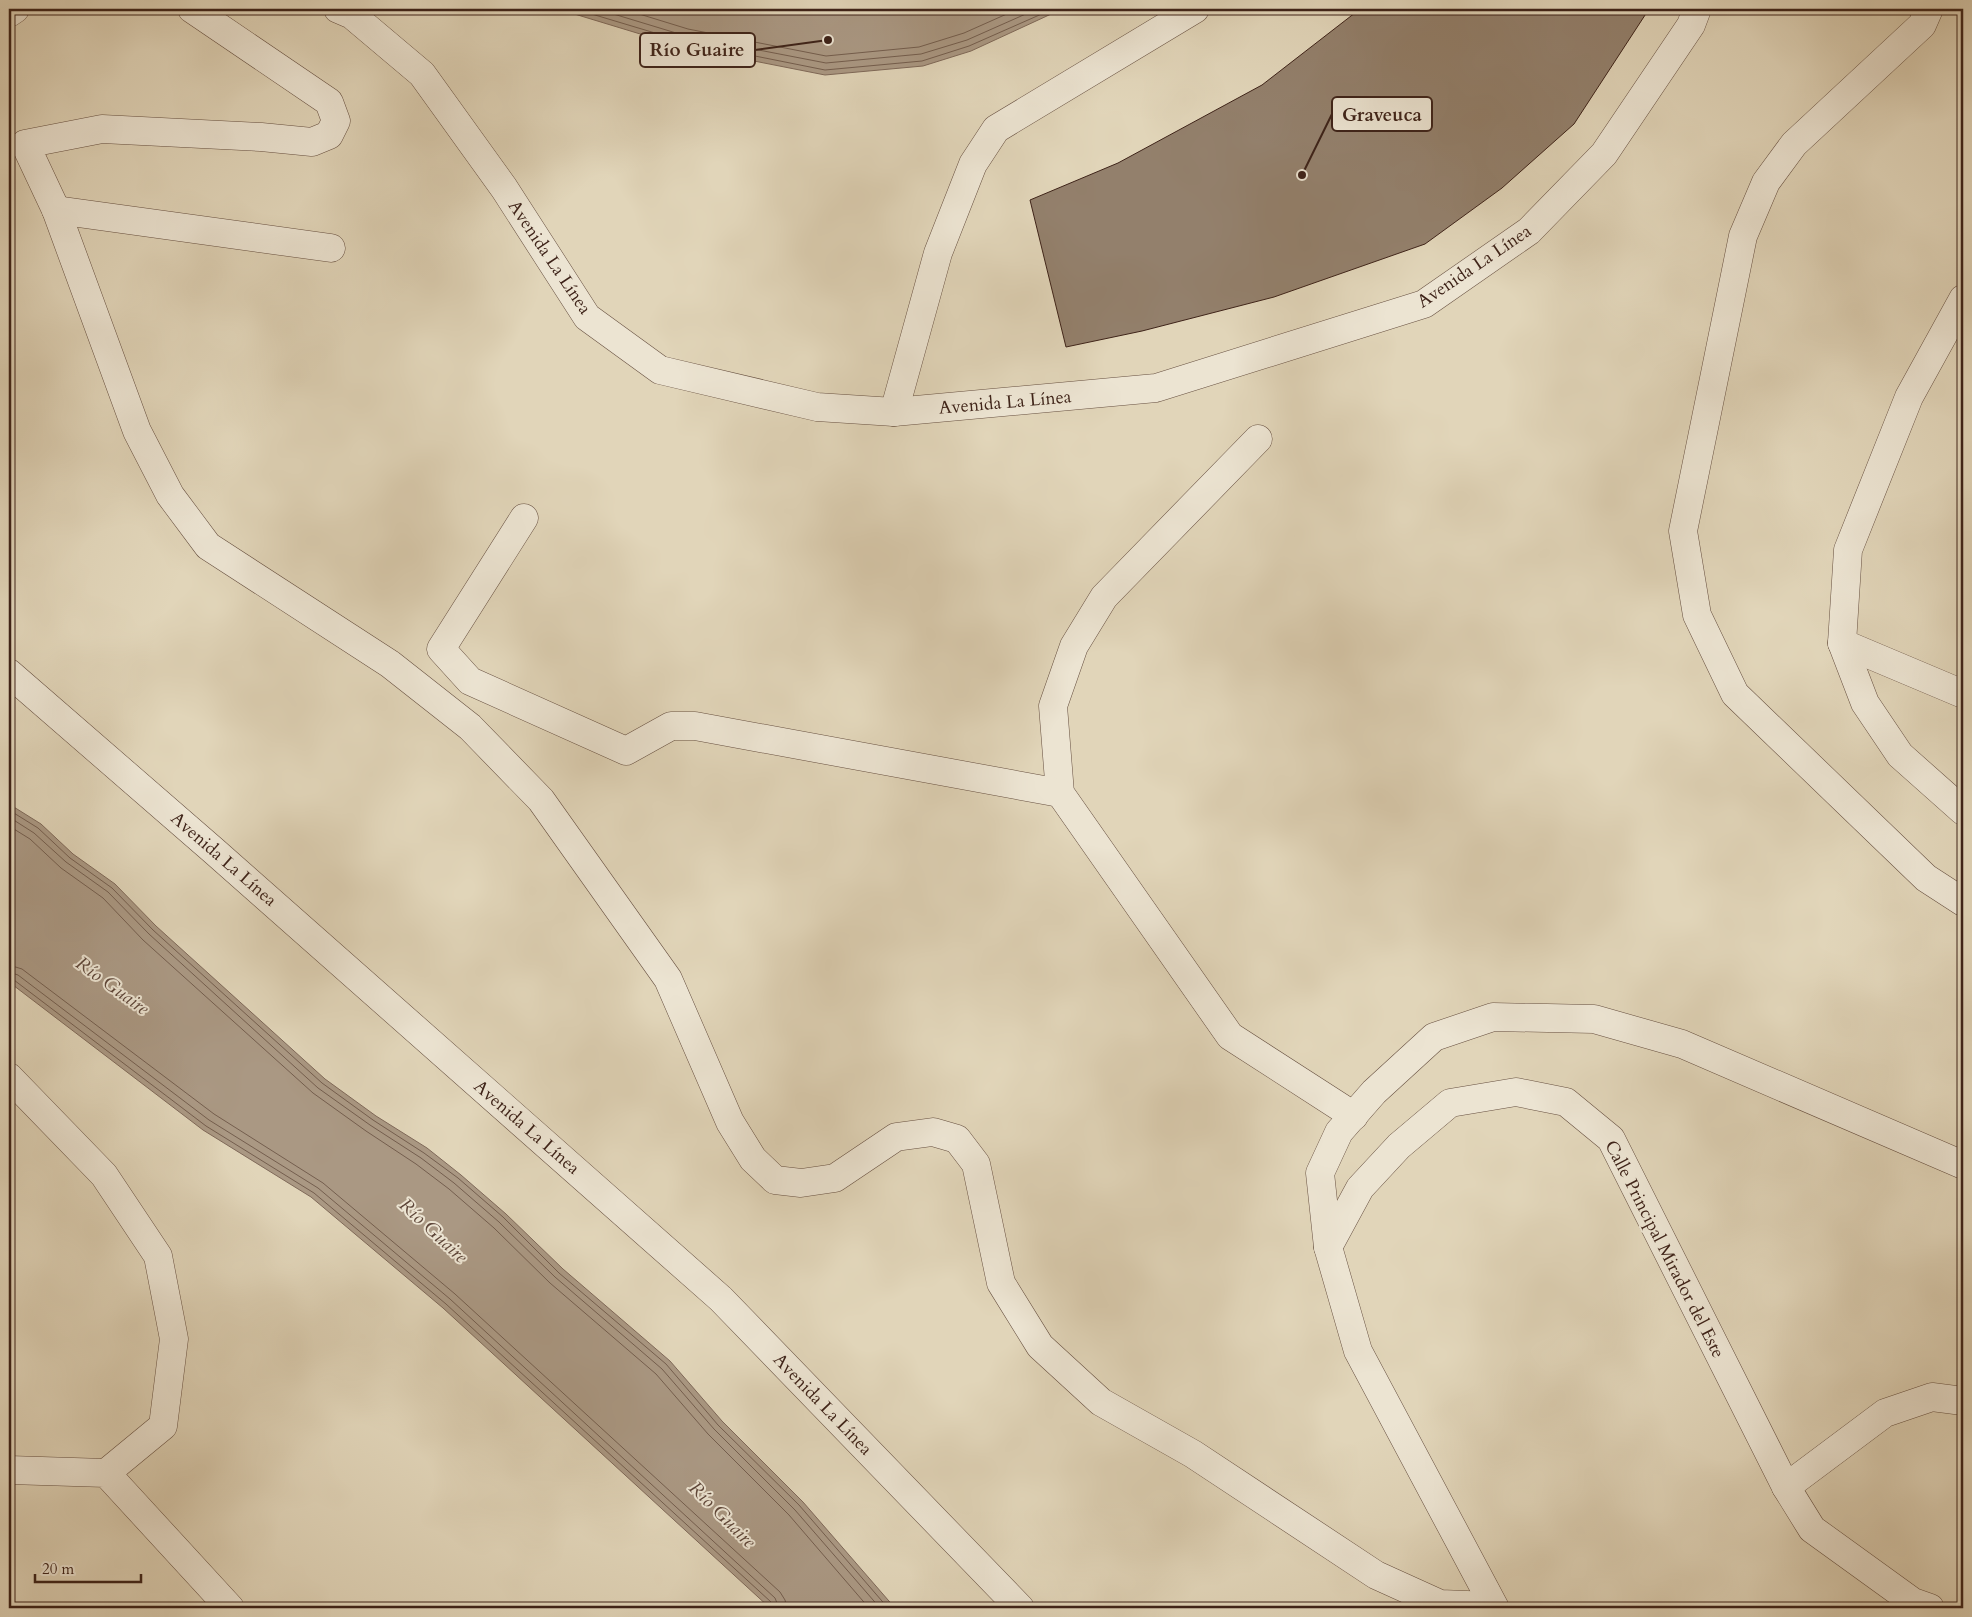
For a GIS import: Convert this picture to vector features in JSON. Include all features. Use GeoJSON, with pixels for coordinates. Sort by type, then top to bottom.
{"type":"FeatureCollection","features":[{"type":"Feature","properties":{"kind":"street"},"geometry":{"type":"LineString","coordinates":[[9,13],[15,9]]}},
{"type":"Feature","properties":{"kind":"street"},"geometry":{"type":"LineString","coordinates":[[192,9],[329,102],[336,121],[329,134],[312,142],[251,136],[102,129],[25,144],[56,210],[137,431],[170,495],[208,546],[390,664],[470,727],[541,800],[668,979],[730,1122],[753,1159],[775,1180],[801,1183],[834,1178],[896,1137],[932,1132],[957,1139],[976,1164],[1001,1283],[1040,1346],[1101,1402],[1193,1454],[1376,1575],[1440,1604],[1494,1607]]}},
{"type":"Feature","properties":{"kind":"street","name":"Avenida La Línea"},"geometry":{"type":"LineString","coordinates":[[338,9],[352,14],[422,74],[504,188],[587,317],[660,370],[817,407],[894,412],[1156,388],[1424,304],[1529,231],[1604,154],[1691,25],[1698,9]]}},
{"type":"Feature","properties":{"kind":"street"},"geometry":{"type":"LineString","coordinates":[[894,412],[938,253],[973,164],[996,129],[1195,9]]}},
{"type":"Feature","properties":{"kind":"street"},"geometry":{"type":"LineString","coordinates":[[1929,9],[1922,25],[1794,144],[1766,182],[1743,236],[1683,531],[1697,615],[1735,694],[1926,878],[1963,902]]}},
{"type":"Feature","properties":{"kind":"street"},"geometry":{"type":"LineString","coordinates":[[56,210],[331,248]]}},
{"type":"Feature","properties":{"kind":"street"},"geometry":{"type":"LineString","coordinates":[[1963,300],[1909,396],[1848,550],[1842,643],[1865,703],[1900,755],[1963,810]]}},
{"type":"Feature","properties":{"kind":"street"},"geometry":{"type":"LineString","coordinates":[[1258,439],[1104,598],[1074,646],[1053,706],[1060,793],[1230,1036],[1354,1116]]}},
{"type":"Feature","properties":{"kind":"street"},"geometry":{"type":"LineString","coordinates":[[524,518],[441,649],[470,681],[626,750],[671,726],[695,726],[1060,793]]}},
{"type":"Feature","properties":{"kind":"street"},"geometry":{"type":"LineString","coordinates":[[1842,643],[1963,694]]}},
{"type":"Feature","properties":{"kind":"street","name":"Avenida La Línea"},"geometry":{"type":"LineString","coordinates":[[9,673],[721,1298],[1020,1608]]}},
{"type":"Feature","properties":{"kind":"street"},"geometry":{"type":"LineString","coordinates":[[1494,1607],[1358,1351],[1328,1247],[1320,1173],[1339,1132],[1374,1092],[1434,1037],[1493,1017],[1594,1019],[1682,1044],[1963,1165]]}},
{"type":"Feature","properties":{"kind":"street"},"geometry":{"type":"LineString","coordinates":[[9,1077],[104,1175],[158,1256],[174,1340],[163,1426],[106,1473],[9,1470]]}},
{"type":"Feature","properties":{"kind":"street","name":"Calle Principal Mirador del Este"},"geometry":{"type":"LineString","coordinates":[[1328,1247],[1360,1188],[1399,1146],[1450,1103],[1516,1092],[1566,1102],[1611,1139],[1786,1487],[1812,1529],[1919,1606]]}},
{"type":"Feature","properties":{"kind":"street"},"geometry":{"type":"LineString","coordinates":[[1786,1487],[1885,1412],[1932,1397],[1963,1401]]}},
{"type":"Feature","properties":{"kind":"street"},"geometry":{"type":"LineString","coordinates":[[106,1473],[230,1608]]}},
{"type":"Feature","properties":{"kind":"water"},"geometry":{"type":"Polygon","coordinates":[[[558,9],[1062,9],[971,51],[923,66],[825,75],[683,47],[558,9]]]}},
{"type":"Feature","properties":{"kind":"water","name":"Río Guaire"},"geometry":{"type":"Polygon","coordinates":[[[9,804],[41,824],[73,854],[115,884],[156,926],[325,1079],[376,1116],[427,1148],[461,1175],[506,1214],[563,1269],[670,1361],[722,1421],[803,1502],[895,1608],[770,1608],[443,1308],[311,1197],[203,1130],[9,982],[9,804]]]}},
{"type":"Feature","properties":{"kind":"building"},"geometry":{"type":"Polygon","coordinates":[[[1360,9],[1649,9],[1574,124],[1502,188],[1425,244],[1274,297],[1142,331],[1066,347],[1030,200],[1118,163],[1262,85],[1360,9]]]}},
{"type":"Feature","properties":{"kind":"place","name":"Río Guaire"},"geometry":{"type":"Point","coordinates":[828,40]}},
{"type":"Feature","properties":{"kind":"place","name":"Graveuca"},"geometry":{"type":"Point","coordinates":[1302,175]}}]}
